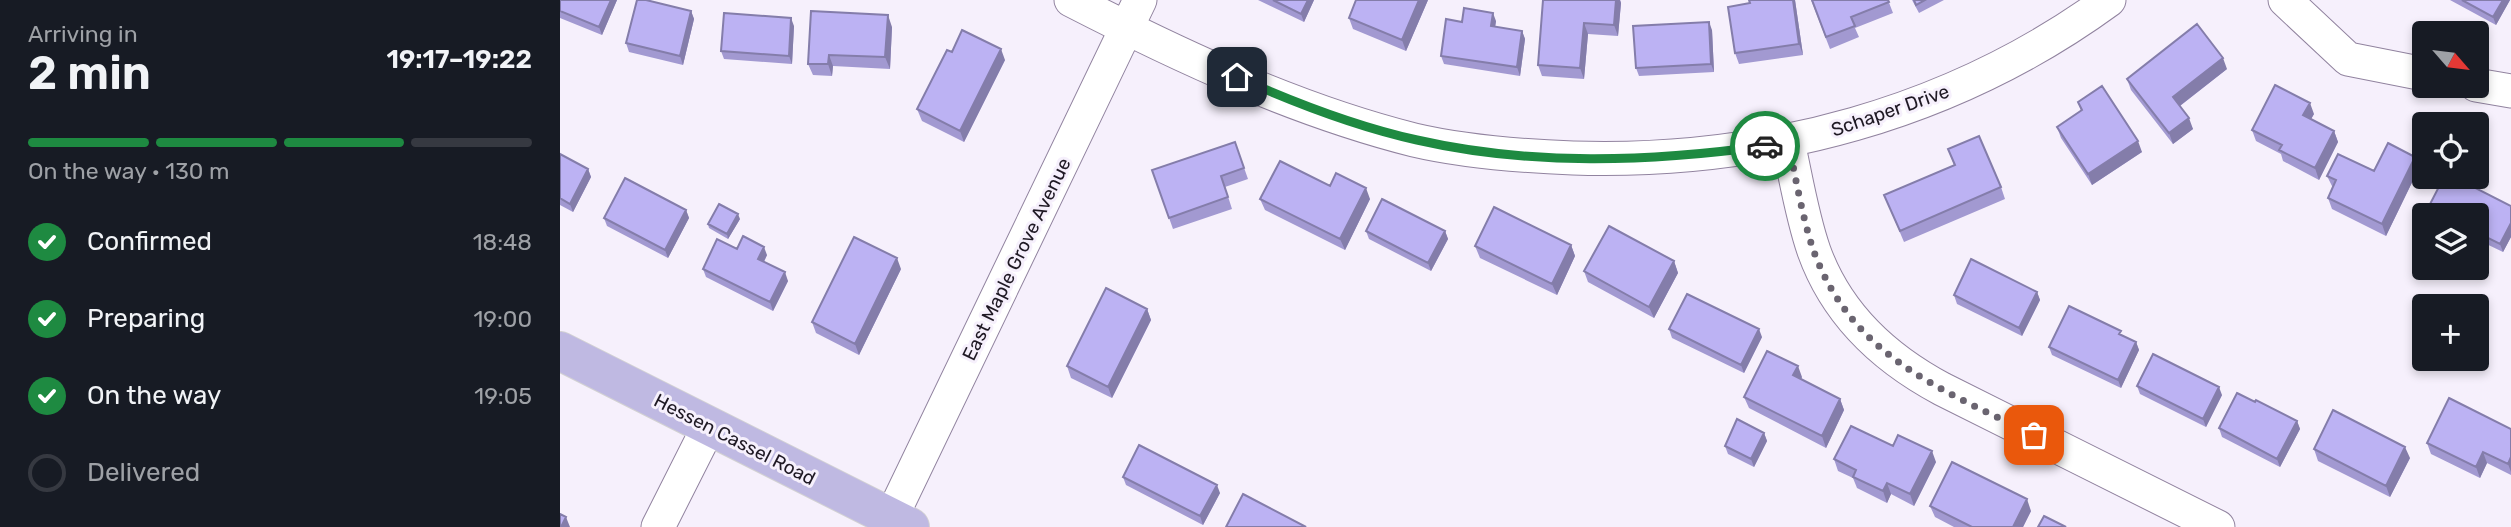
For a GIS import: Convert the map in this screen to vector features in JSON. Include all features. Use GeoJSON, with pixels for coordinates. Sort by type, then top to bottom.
{"type":"FeatureCollection","features":[{"type":"Feature","properties":{"kind":"main road","name":"Hessen Cassel Road"},"geometry":{"type":"LineString","coordinates":[[560,351],[901,522]]}},
{"type":"Feature","properties":{"kind":"street","name":"Schaper Drive"},"geometry":{"type":"LineString","coordinates":[[1071,0],[1133,14],[1309,108],[1416,140],[1466,149],[1540,157],[1626,160],[1736,150],[1788,142],[1875,118],[1951,91],[2078,23],[2109,0]]}},
{"type":"Feature","properties":{"kind":"street"},"geometry":{"type":"LineString","coordinates":[[2285,0],[2348,59],[2412,72]]}},
{"type":"Feature","properties":{"kind":"street","name":"East Maple Grove Avenue"},"geometry":{"type":"LineString","coordinates":[[901,522],[1133,14]]}},
{"type":"Feature","properties":{"kind":"street"},"geometry":{"type":"LineString","coordinates":[[2489,88],[2511,92]]}},
{"type":"Feature","properties":{"kind":"street"},"geometry":{"type":"LineString","coordinates":[[1788,142],[1813,249],[1824,275],[1859,328],[1881,350],[1911,373],[2218,527]]}},
{"type":"Feature","properties":{"kind":"street"},"geometry":{"type":"LineString","coordinates":[[658,527],[709,426]]}},
{"type":"Feature","properties":{"kind":"building"},"geometry":{"type":"Polygon","coordinates":[[[560,0],[611,0],[599,27],[560,11],[560,0]]]}},
{"type":"Feature","properties":{"kind":"building"},"geometry":{"type":"Polygon","coordinates":[[[637,0],[691,11],[680,56],[626,43],[637,0]]]}},
{"type":"Feature","properties":{"kind":"building"},"geometry":{"type":"Polygon","coordinates":[[[1273,0],[1308,0],[1301,14],[1273,0]]]}},
{"type":"Feature","properties":{"kind":"building"},"geometry":{"type":"Polygon","coordinates":[[[1356,0],[1419,0],[1402,40],[1349,18],[1356,0]]]}},
{"type":"Feature","properties":{"kind":"building"},"geometry":{"type":"Polygon","coordinates":[[[1543,0],[1616,0],[1614,25],[1584,23],[1580,68],[1538,65],[1543,0]]]}},
{"type":"Feature","properties":{"kind":"building"},"geometry":{"type":"Polygon","coordinates":[[[1749,0],[1793,0],[1799,44],[1735,53],[1728,7],[1750,3],[1749,0]]]}},
{"type":"Feature","properties":{"kind":"building"},"geometry":{"type":"Polygon","coordinates":[[[1812,0],[1889,2],[1851,17],[1855,26],[1826,37],[1812,0]]]}},
{"type":"Feature","properties":{"kind":"building"},"geometry":{"type":"Polygon","coordinates":[[[2462,0],[2503,0],[2493,17],[2462,0]]]}},
{"type":"Feature","properties":{"kind":"building"},"geometry":{"type":"Polygon","coordinates":[[[1464,8],[1493,13],[1491,26],[1522,31],[1517,67],[1441,56],[1446,19],[1462,22],[1464,8]]]}},
{"type":"Feature","properties":{"kind":"building"},"geometry":{"type":"Polygon","coordinates":[[[811,11],[888,15],[885,57],[829,55],[828,64],[808,64],[811,11]]]}},
{"type":"Feature","properties":{"kind":"building"},"geometry":{"type":"Polygon","coordinates":[[[724,13],[791,18],[789,56],[721,51],[724,13]]]}},
{"type":"Feature","properties":{"kind":"building"},"geometry":{"type":"Polygon","coordinates":[[[1709,22],[1711,64],[1636,68],[1633,26],[1709,22]]]}},
{"type":"Feature","properties":{"kind":"building"},"geometry":{"type":"Polygon","coordinates":[[[2197,24],[2223,58],[2173,97],[2189,118],[2169,133],[2127,79],[2197,24]]]}},
{"type":"Feature","properties":{"kind":"building"},"geometry":{"type":"Polygon","coordinates":[[[962,30],[1001,49],[960,131],[917,109],[947,50],[952,52],[962,30]]]}},
{"type":"Feature","properties":{"kind":"building"},"geometry":{"type":"Polygon","coordinates":[[[2275,85],[2310,103],[2303,115],[2334,131],[2315,168],[2279,150],[2282,145],[2252,130],[2275,85]]]}},
{"type":"Feature","properties":{"kind":"building"},"geometry":{"type":"Polygon","coordinates":[[[2102,86],[2138,141],[2088,174],[2057,127],[2082,110],[2078,102],[2102,86]]]}},
{"type":"Feature","properties":{"kind":"building"},"geometry":{"type":"Polygon","coordinates":[[[1979,136],[2001,187],[1900,231],[1884,195],[1955,165],[1948,149],[1979,136]]]}},
{"type":"Feature","properties":{"kind":"building"},"geometry":{"type":"Polygon","coordinates":[[[1235,142],[1244,168],[1221,176],[1228,197],[1169,218],[1152,170],[1235,142]]]}},
{"type":"Feature","properties":{"kind":"building"},"geometry":{"type":"Polygon","coordinates":[[[2388,143],[2412,155],[2412,163],[2382,224],[2328,198],[2336,180],[2327,176],[2338,154],[2374,171],[2388,143]]]}},
{"type":"Feature","properties":{"kind":"building"},"geometry":{"type":"Polygon","coordinates":[[[560,154],[588,169],[570,204],[560,198],[560,154]]]}},
{"type":"Feature","properties":{"kind":"building"},"geometry":{"type":"Polygon","coordinates":[[[1280,161],[1330,186],[1336,173],[1366,188],[1340,239],[1260,199],[1280,161]]]}},
{"type":"Feature","properties":{"kind":"building"},"geometry":{"type":"Polygon","coordinates":[[[625,178],[686,210],[665,250],[604,218],[625,178]]]}},
{"type":"Feature","properties":{"kind":"building"},"geometry":{"type":"Polygon","coordinates":[[[2438,189],[2478,189],[2511,206],[2511,223],[2500,244],[2489,238],[2489,203],[2431,203],[2438,189]]]}},
{"type":"Feature","properties":{"kind":"building"},"geometry":{"type":"Polygon","coordinates":[[[1382,199],[1445,231],[1428,263],[1366,231],[1382,199]]]}},
{"type":"Feature","properties":{"kind":"building"},"geometry":{"type":"Polygon","coordinates":[[[719,204],[738,214],[727,234],[708,224],[719,204]]]}},
{"type":"Feature","properties":{"kind":"building"},"geometry":{"type":"Polygon","coordinates":[[[1494,207],[1571,245],[1552,284],[1475,246],[1494,207]]]}},
{"type":"Feature","properties":{"kind":"building"},"geometry":{"type":"Polygon","coordinates":[[[1609,226],[1674,261],[1649,307],[1584,271],[1609,226]]]}},
{"type":"Feature","properties":{"kind":"building"},"geometry":{"type":"Polygon","coordinates":[[[743,236],[764,247],[758,259],[785,272],[770,302],[703,269],[717,239],[737,249],[743,236]]]}},
{"type":"Feature","properties":{"kind":"building"},"geometry":{"type":"Polygon","coordinates":[[[854,237],[897,258],[855,344],[812,322],[854,237]]]}},
{"type":"Feature","properties":{"kind":"building"},"geometry":{"type":"Polygon","coordinates":[[[1971,259],[2037,292],[2019,328],[1954,295],[1971,259]]]}},
{"type":"Feature","properties":{"kind":"building"},"geometry":{"type":"Polygon","coordinates":[[[1106,288],[1147,309],[1108,387],[1067,366],[1106,288]]]}},
{"type":"Feature","properties":{"kind":"building"},"geometry":{"type":"Polygon","coordinates":[[[1687,294],[1759,329],[1741,365],[1669,329],[1687,294]]]}},
{"type":"Feature","properties":{"kind":"building"},"geometry":{"type":"Polygon","coordinates":[[[2069,306],[2121,331],[2119,334],[2136,342],[2118,380],[2049,347],[2069,306]]]}},
{"type":"Feature","properties":{"kind":"building"},"geometry":{"type":"Polygon","coordinates":[[[1767,351],[1798,366],[1793,375],[1840,399],[1822,436],[1744,397],[1767,351]]]}},
{"type":"Feature","properties":{"kind":"building"},"geometry":{"type":"Polygon","coordinates":[[[2153,354],[2219,387],[2203,419],[2137,386],[2153,354]]]}},
{"type":"Feature","properties":{"kind":"building"},"geometry":{"type":"Polygon","coordinates":[[[2237,393],[2297,421],[2277,459],[2219,428],[2237,393]]]}},
{"type":"Feature","properties":{"kind":"building"},"geometry":{"type":"Polygon","coordinates":[[[2449,398],[2511,429],[2511,457],[2508,464],[2483,452],[2476,467],[2427,443],[2449,398]]]}},
{"type":"Feature","properties":{"kind":"building"},"geometry":{"type":"Polygon","coordinates":[[[2333,410],[2405,447],[2386,486],[2314,449],[2333,410]]]}},
{"type":"Feature","properties":{"kind":"building"},"geometry":{"type":"Polygon","coordinates":[[[1737,419],[1764,433],[1751,459],[1725,446],[1737,419]]]}},
{"type":"Feature","properties":{"kind":"building"},"geometry":{"type":"Polygon","coordinates":[[[1851,426],[1893,446],[1898,435],[1932,451],[1910,494],[1887,483],[1883,491],[1853,477],[1856,470],[1834,459],[1851,426]]]}},
{"type":"Feature","properties":{"kind":"building"},"geometry":{"type":"Polygon","coordinates":[[[1139,445],[1217,485],[1200,516],[1123,477],[1139,445]]]}},
{"type":"Feature","properties":{"kind":"building"},"geometry":{"type":"Polygon","coordinates":[[[1952,462],[2027,499],[2013,527],[1972,527],[1930,506],[1952,462]]]}},
{"type":"Feature","properties":{"kind":"building"},"geometry":{"type":"Polygon","coordinates":[[[1243,494],[1306,527],[1226,527],[1243,494]]]}},
{"type":"Feature","properties":{"kind":"building"},"geometry":{"type":"Polygon","coordinates":[[[560,514],[566,517],[561,527],[560,527],[560,514]]]}},
{"type":"Feature","properties":{"kind":"building"},"geometry":{"type":"Polygon","coordinates":[[[2044,516],[2066,527],[2038,527],[2044,516]]]}},
{"type":"Feature","properties":{"kind":"way so far"},"geometry":{"type":"LineString","coordinates":[[1765,146],[1788,142],[1813,249],[1824,275],[1859,328],[1881,350],[1911,373],[2034,435]]}},
{"type":"Feature","properties":{"kind":"route"},"geometry":{"type":"LineString","coordinates":[[1237,77],[1309,108],[1359,124],[1416,140],[1466,149],[1540,157],[1626,160],[1765,146]]}}]}
